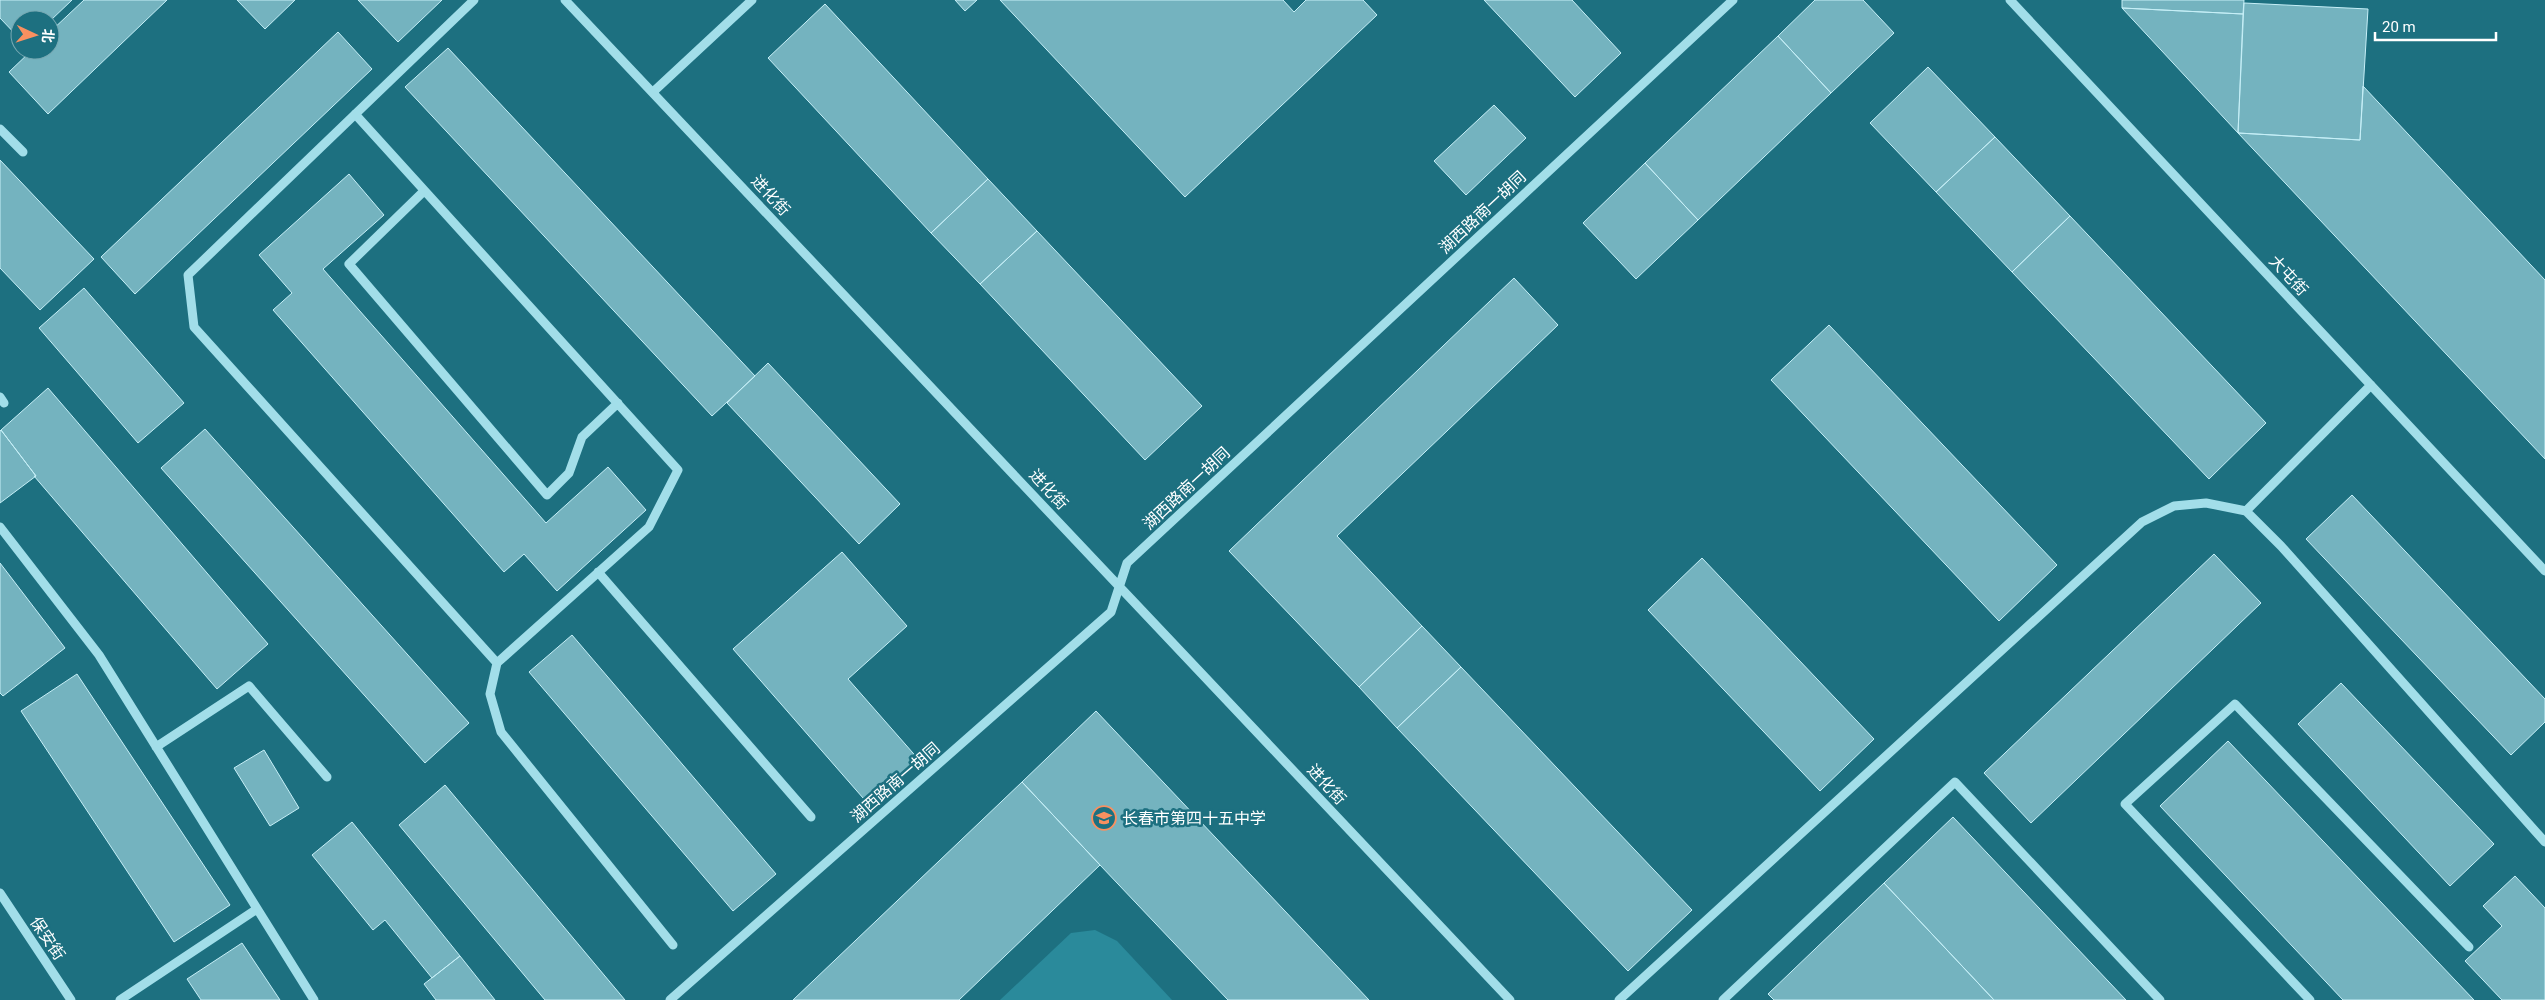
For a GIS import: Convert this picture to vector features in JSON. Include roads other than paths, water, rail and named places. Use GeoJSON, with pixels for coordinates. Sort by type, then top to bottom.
{"type":"FeatureCollection","features":[{"type":"Feature","properties":{"kind":"street"},"geometry":{"type":"LineString","coordinates":[[474,0],[188,275],[194,327],[497,663]]}},
{"type":"Feature","properties":{"kind":"street","name":"进化街"},"geometry":{"type":"LineString","coordinates":[[565,0],[1510,1000]]}},
{"type":"Feature","properties":{"kind":"street"},"geometry":{"type":"LineString","coordinates":[[654,92],[752,0]]}},
{"type":"Feature","properties":{"kind":"street","name":"湖西路南一胡同"},"geometry":{"type":"LineString","coordinates":[[670,1000],[1111,612],[1127,563],[1733,0]]}},
{"type":"Feature","properties":{"kind":"street","name":"大屯街"},"geometry":{"type":"LineString","coordinates":[[2010,0],[2545,571]]}},
{"type":"Feature","properties":{"kind":"street"},"geometry":{"type":"LineString","coordinates":[[355,114],[678,470],[649,527],[497,663],[490,694],[501,732],[673,945]]}},
{"type":"Feature","properties":{"kind":"street"},"geometry":{"type":"LineString","coordinates":[[0,129],[23,152]]}},
{"type":"Feature","properties":{"kind":"street"},"geometry":{"type":"LineString","coordinates":[[424,191],[349,264],[547,495],[569,473],[582,437],[618,403]]}},
{"type":"Feature","properties":{"kind":"street"},"geometry":{"type":"LineString","coordinates":[[2246,511],[2371,385]]}},
{"type":"Feature","properties":{"kind":"street"},"geometry":{"type":"LineString","coordinates":[[1619,1000],[2142,522],[2174,506],[2206,503],[2246,511],[2281,546],[2545,842]]}},
{"type":"Feature","properties":{"kind":"street"},"geometry":{"type":"LineString","coordinates":[[0,527],[99,655],[314,1000]]}},
{"type":"Feature","properties":{"kind":"street"},"geometry":{"type":"LineString","coordinates":[[598,572],[811,816]]}},
{"type":"Feature","properties":{"kind":"street"},"geometry":{"type":"LineString","coordinates":[[156,747],[249,686],[327,777]]}},
{"type":"Feature","properties":{"kind":"street"},"geometry":{"type":"LineString","coordinates":[[2310,1000],[2125,804],[2235,704],[2469,947]]}},
{"type":"Feature","properties":{"kind":"street"},"geometry":{"type":"LineString","coordinates":[[1723,1000],[1955,782],[2160,1000]]}},
{"type":"Feature","properties":{"kind":"street","name":"保安街"},"geometry":{"type":"LineString","coordinates":[[0,893],[71,1000]]}},
{"type":"Feature","properties":{"kind":"street"},"geometry":{"type":"LineString","coordinates":[[120,1000],[257,909]]}},
{"type":"Feature","properties":{"kind":"place","name":"长春市第四十五中学"},"geometry":{"type":"Point","coordinates":[1104,818]}}]}
